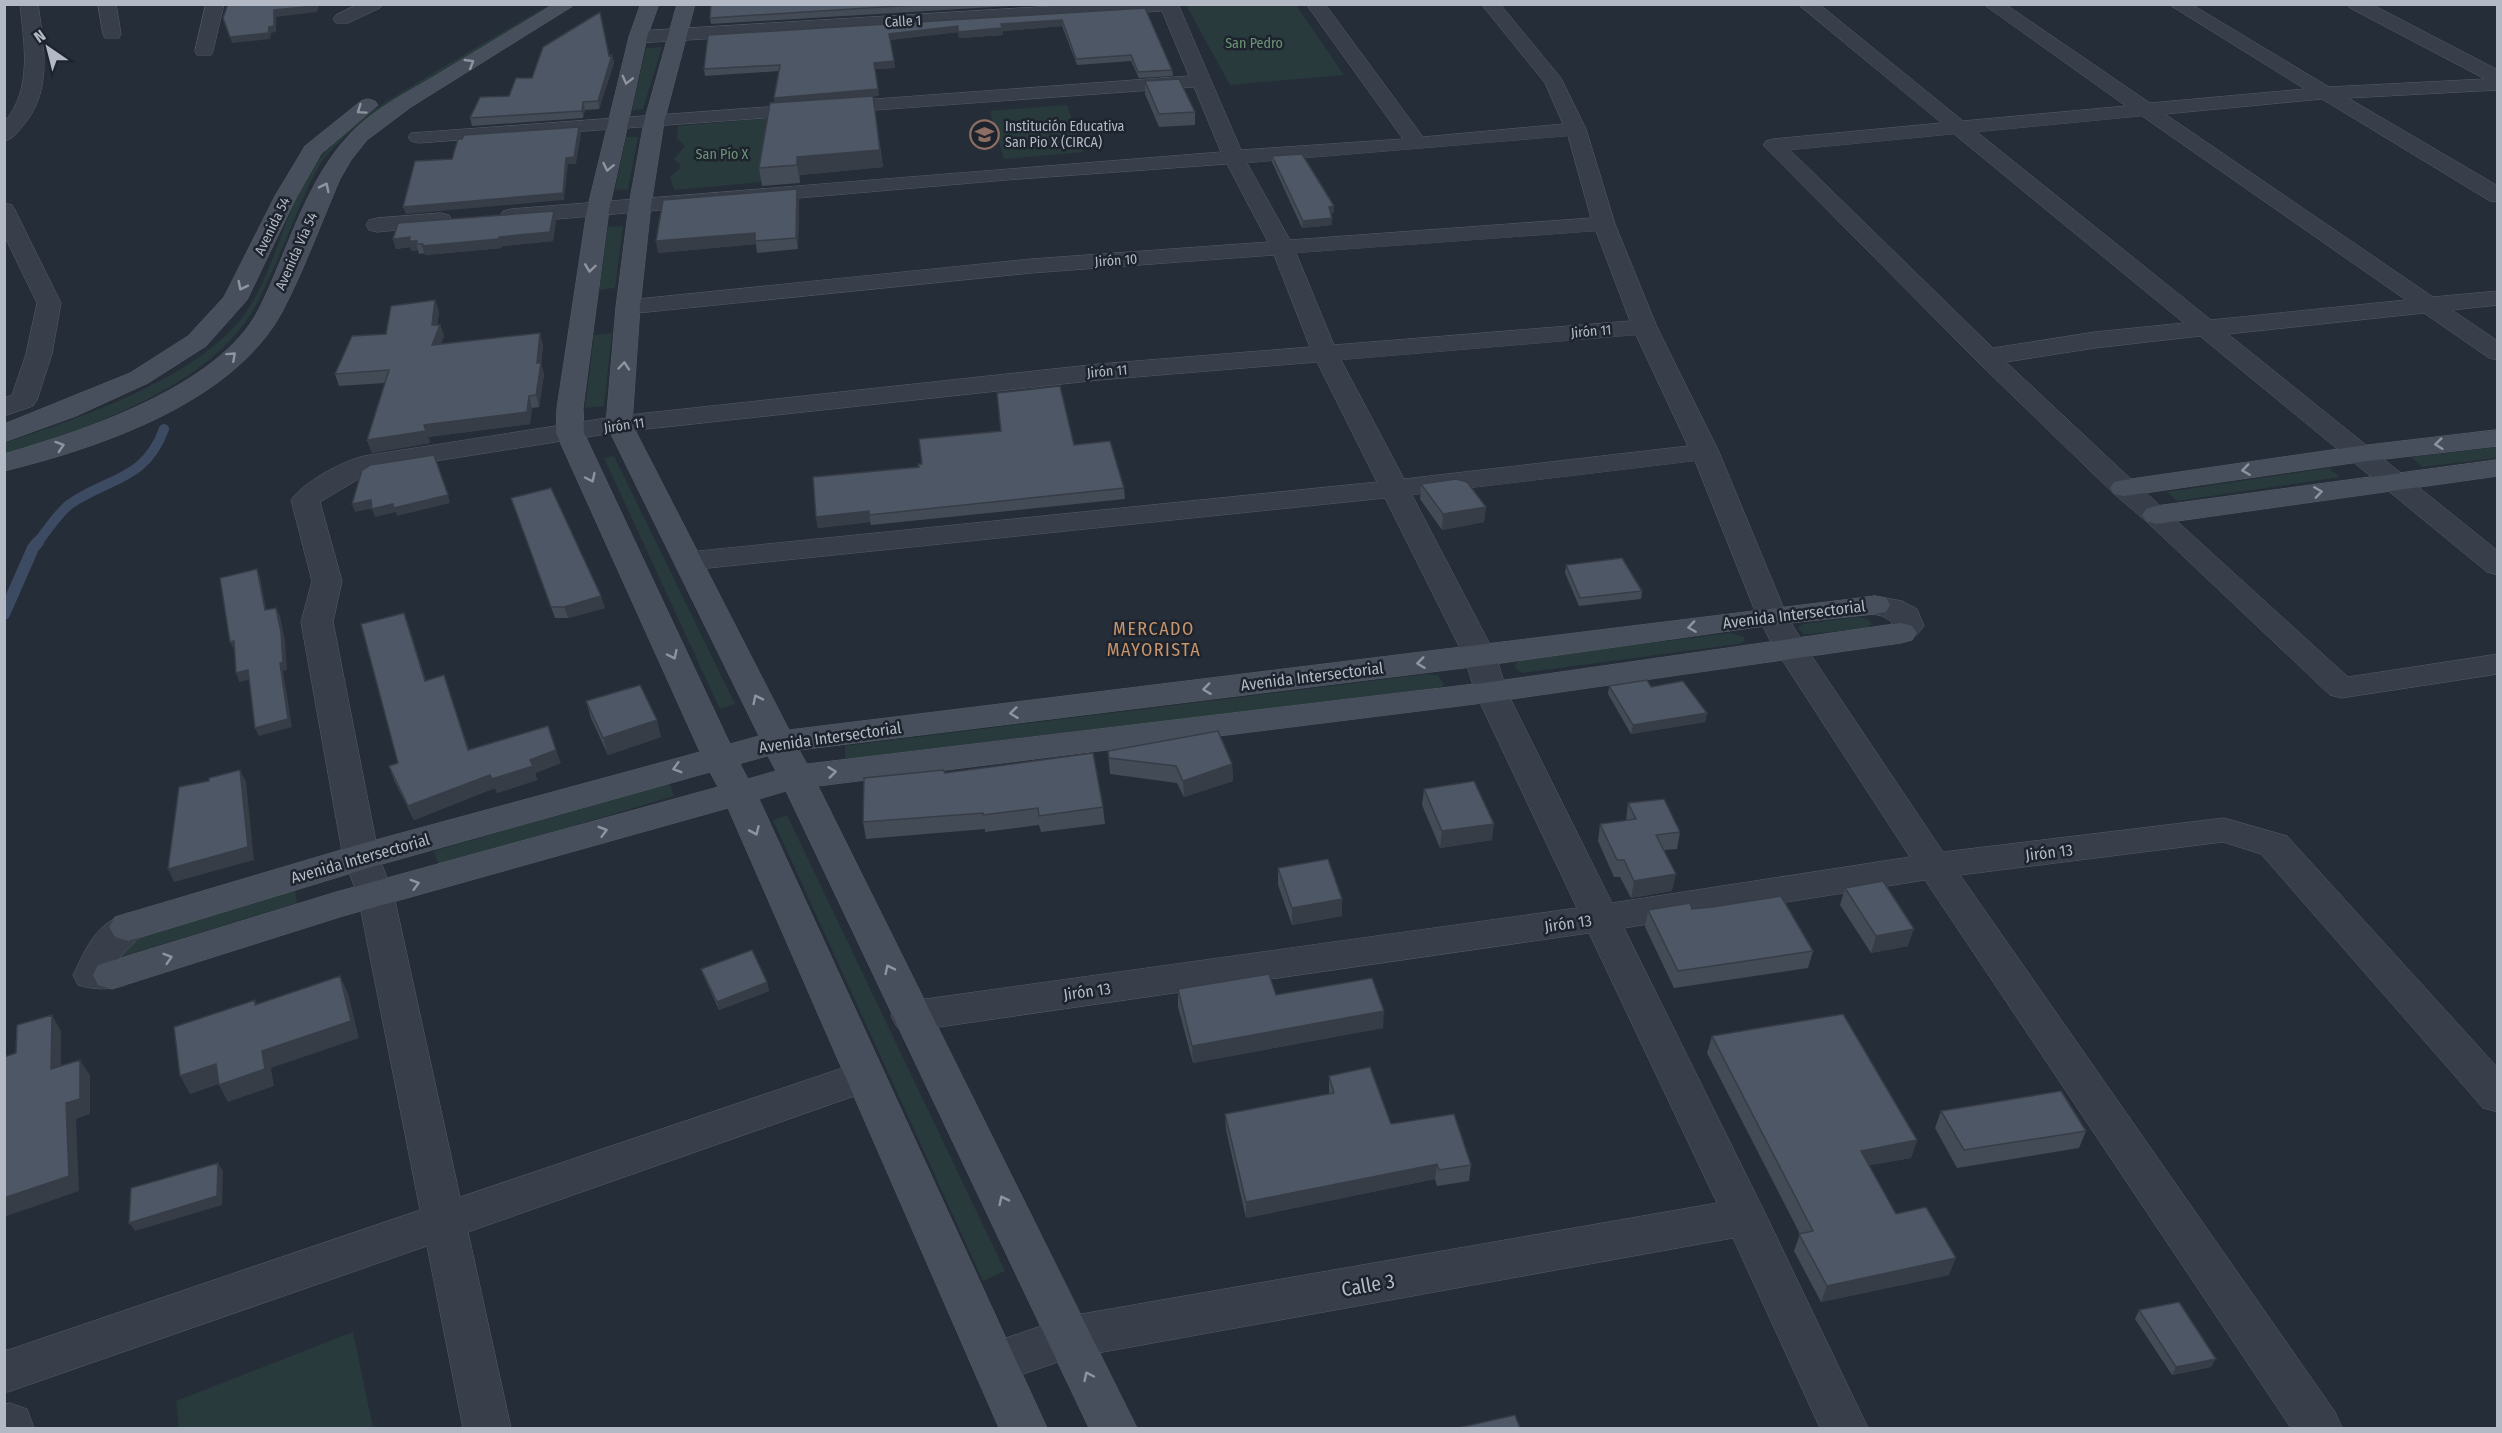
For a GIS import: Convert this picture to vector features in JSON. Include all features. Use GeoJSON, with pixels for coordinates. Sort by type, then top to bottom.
{"type":"FeatureCollection","features":[{"type":"Feature","properties":{"kind":"street"},"geometry":{"type":"LineString","coordinates":[[4,135],[25,111],[36,63],[29,4]]}},
{"type":"Feature","properties":{"kind":"street"},"geometry":{"type":"LineString","coordinates":[[107,4],[112,34]]}},
{"type":"Feature","properties":{"kind":"street"},"geometry":{"type":"LineString","coordinates":[[204,51],[214,4]]}},
{"type":"Feature","properties":{"kind":"street"},"geometry":{"type":"LineString","coordinates":[[342,19],[374,4]]}},
{"type":"Feature","properties":{"kind":"street","name":"Avenida 54"},"geometry":{"type":"LineString","coordinates":[[4,434],[67,410],[139,378],[197,341],[235,300],[286,196],[312,150],[372,102],[537,4]]}},
{"type":"Feature","properties":{"kind":"street","name":"Avenida Vía 54"},"geometry":{"type":"LineString","coordinates":[[4,463],[66,444],[140,415],[194,386],[220,368],[241,349],[263,322],[329,179],[342,157],[360,136],[404,103],[567,4]]}},
{"type":"Feature","properties":{"kind":"street"},"geometry":{"type":"LineString","coordinates":[[650,4],[638,37],[598,210],[570,408],[570,433],[719,757],[739,793],[1023,1428]]}},
{"type":"Feature","properties":{"kind":"street"},"geometry":{"type":"LineString","coordinates":[[686,4],[654,122],[640,205],[628,308],[619,424],[627,444],[689,561],[796,777],[1113,1428]]}},
{"type":"Feature","properties":{"kind":"street"},"geometry":{"type":"LineString","coordinates":[[1315,4],[1417,144]]}},
{"type":"Feature","properties":{"kind":"street"},"geometry":{"type":"LineString","coordinates":[[1490,4],[1554,82],[1576,129],[1604,224],[1645,327],[1705,452],[1772,616],[1791,649],[1934,866],[2318,1428]]}},
{"type":"Feature","properties":{"kind":"street"},"geometry":{"type":"LineString","coordinates":[[1807,4],[2498,566]]}},
{"type":"Feature","properties":{"kind":"street"},"geometry":{"type":"LineString","coordinates":[[1992,4],[2498,353]]}},
{"type":"Feature","properties":{"kind":"street"},"geometry":{"type":"LineString","coordinates":[[2177,4],[2498,196]]}},
{"type":"Feature","properties":{"kind":"street"},"geometry":{"type":"LineString","coordinates":[[2356,4],[2498,78]]}},
{"type":"Feature","properties":{"kind":"street"},"geometry":{"type":"LineString","coordinates":[[1168,5],[1234,158],[1282,247],[1325,352],[1480,656],[1491,692],[1745,1217],[1844,1428]]}},
{"type":"Feature","properties":{"kind":"street","name":"Calle 1"},"geometry":{"type":"LineString","coordinates":[[638,37],[1168,5]]}},
{"type":"Feature","properties":{"kind":"street"},"geometry":{"type":"LineString","coordinates":[[417,137],[1200,82]]}},
{"type":"Feature","properties":{"kind":"street"},"geometry":{"type":"LineString","coordinates":[[2498,84],[2325,93],[1773,145],[2124,488],[2156,515],[2341,688],[2498,664]]}},
{"type":"Feature","properties":{"kind":"street"},"geometry":{"type":"LineString","coordinates":[[493,217],[1417,144],[1576,129]]}},
{"type":"Feature","properties":{"kind":"street"},"geometry":{"type":"LineString","coordinates":[[4,210],[49,303],[39,354],[24,400],[4,408]]}},
{"type":"Feature","properties":{"kind":"street"},"geometry":{"type":"LineString","coordinates":[[377,225],[458,219]]}},
{"type":"Feature","properties":{"kind":"street","name":"Jirón 10"},"geometry":{"type":"LineString","coordinates":[[628,308],[1031,266],[1604,224]]}},
{"type":"Feature","properties":{"kind":"street"},"geometry":{"type":"LineString","coordinates":[[1988,357],[2095,340],[2498,298]]}},
{"type":"Feature","properties":{"kind":"street"},"geometry":{"type":"LineString","coordinates":[[584,311],[628,308]]}},
{"type":"Feature","properties":{"kind":"street","name":"Jirón 11"},"geometry":{"type":"LineString","coordinates":[[361,857],[324,648],[317,622],[327,581],[305,500],[324,486],[364,464],[619,424],[1099,372],[1645,327]]}},
{"type":"Feature","properties":{"kind":"street"},"geometry":{"type":"LineString","coordinates":[[2124,488],[2359,454],[2498,438]]}},
{"type":"Feature","properties":{"kind":"street"},"geometry":{"type":"LineString","coordinates":[[689,561],[1394,489],[1705,452]]}},
{"type":"Feature","properties":{"kind":"street"},"geometry":{"type":"LineString","coordinates":[[2156,515],[2498,468]]}},
{"type":"Feature","properties":{"kind":"street","name":"Avenida Intersectorial"},"geometry":{"type":"LineString","coordinates":[[1875,605],[1891,608],[1906,616],[1908,626],[1900,633],[1491,692],[796,777],[376,896],[336,905],[112,975],[92,975],[108,943],[128,927],[361,857],[778,742],[1480,656],[1772,616],[1875,605]]}},
{"type":"Feature","properties":{"kind":"street","name":"Jirón 13"},"geometry":{"type":"LineString","coordinates":[[911,1016],[1601,918],[1934,866],[2224,830],[2274,845],[2498,1096]]}},
{"type":"Feature","properties":{"kind":"street"},"geometry":{"type":"LineString","coordinates":[[361,857],[376,896],[488,1428]]}},
{"type":"Feature","properties":{"kind":"street"},"geometry":{"type":"LineString","coordinates":[[4,1370],[8,1371],[444,1219],[866,1076]]}},
{"type":"Feature","properties":{"kind":"street","name":"Calle 3"},"geometry":{"type":"LineString","coordinates":[[994,1363],[1070,1337],[1745,1217]]}},
{"type":"Feature","properties":{"kind":"green space"},"geometry":{"type":"Polygon","coordinates":[[[549,5],[554,5],[393,100],[339,142],[323,160],[315,174],[256,305],[236,334],[210,359],[145,401],[72,432],[5,455],[5,443],[104,407],[173,374],[204,353],[230,331],[250,306],[269,269],[300,189],[311,171],[335,142],[361,119],[390,99],[549,5]]]}},
{"type":"Feature","properties":{"kind":"green space","name":"San Pedro"},"geometry":{"type":"Polygon","coordinates":[[[1186,5],[1296,5],[1344,75],[1230,85],[1186,5]]]}},
{"type":"Feature","properties":{"kind":"green space"},"geometry":{"type":"Polygon","coordinates":[[[662,47],[643,109],[632,110],[646,48],[662,47]]]}},
{"type":"Feature","properties":{"kind":"green space"},"geometry":{"type":"Polygon","coordinates":[[[1067,105],[1083,152],[1004,159],[990,111],[1067,105]]]}},
{"type":"Feature","properties":{"kind":"green space","name":"San Pío X"},"geometry":{"type":"Polygon","coordinates":[[[773,118],[762,182],[674,190],[670,177],[680,165],[674,159],[685,146],[677,138],[678,126],[773,118]]]}},
{"type":"Feature","properties":{"kind":"green space"},"geometry":{"type":"Polygon","coordinates":[[[626,137],[638,137],[628,189],[615,190],[626,137]]]}},
{"type":"Feature","properties":{"kind":"green space"},"geometry":{"type":"Polygon","coordinates":[[[623,226],[615,288],[599,290],[608,227],[623,226]]]}},
{"type":"Feature","properties":{"kind":"green space"},"geometry":{"type":"Polygon","coordinates":[[[612,333],[604,406],[585,408],[594,335],[612,333]]]}},
{"type":"Feature","properties":{"kind":"green space"},"geometry":{"type":"Polygon","coordinates":[[[2497,447],[2497,458],[2422,467],[2411,457],[2497,447]]]}},
{"type":"Feature","properties":{"kind":"green space"},"geometry":{"type":"Polygon","coordinates":[[[614,456],[735,704],[720,709],[604,458],[614,456]]]}},
{"type":"Feature","properties":{"kind":"green space"},"geometry":{"type":"Polygon","coordinates":[[[2329,468],[2340,477],[2177,501],[2167,492],[2329,468]]]}},
{"type":"Feature","properties":{"kind":"green space"},"geometry":{"type":"Polygon","coordinates":[[[1859,617],[1869,620],[1872,624],[1866,628],[1810,634],[1804,634],[1798,628],[1803,624],[1859,617]]]}},
{"type":"Feature","properties":{"kind":"green space"},"geometry":{"type":"Polygon","coordinates":[[[1731,633],[1744,637],[1745,641],[1738,644],[1523,673],[1514,665],[1521,659],[1731,633]]]}},
{"type":"Feature","properties":{"kind":"green space"},"geometry":{"type":"Polygon","coordinates":[[[1427,674],[1438,675],[1444,684],[1433,689],[845,759],[845,746],[1427,674]]]}},
{"type":"Feature","properties":{"kind":"green space"},"geometry":{"type":"Polygon","coordinates":[[[669,782],[674,796],[439,866],[434,851],[669,782]]]}},
{"type":"Feature","properties":{"kind":"green space"},"geometry":{"type":"Polygon","coordinates":[[[787,815],[1005,1271],[983,1281],[773,820],[787,815]]]}},
{"type":"Feature","properties":{"kind":"green space"},"geometry":{"type":"Polygon","coordinates":[[[295,889],[297,903],[111,960],[120,944],[295,889]]]}},
{"type":"Feature","properties":{"kind":"green space"},"geometry":{"type":"Polygon","coordinates":[[[353,1332],[373,1428],[179,1428],[176,1401],[353,1332]]]}},
{"type":"Feature","properties":{"kind":"building"},"geometry":{"type":"Polygon","coordinates":[[[228,4],[316,4],[315,6],[274,10],[274,26],[269,27],[268,33],[230,37],[223,18],[228,4]]]}},
{"type":"Feature","properties":{"kind":"building"},"geometry":{"type":"Polygon","coordinates":[[[711,4],[930,4],[710,18],[711,4]]]}},
{"type":"Feature","properties":{"kind":"building"},"geometry":{"type":"Polygon","coordinates":[[[1145,8],[1172,70],[1138,72],[1131,55],[1076,59],[1062,20],[1001,24],[1002,28],[958,32],[958,26],[889,34],[894,61],[874,63],[878,89],[774,98],[780,65],[704,69],[708,35],[1145,8]]]}},
{"type":"Feature","properties":{"kind":"building"},"geometry":{"type":"Polygon","coordinates":[[[600,12],[609,56],[612,55],[598,101],[583,102],[582,111],[470,118],[480,97],[509,96],[516,78],[532,78],[543,47],[600,12]]]}},
{"type":"Feature","properties":{"kind":"building"},"geometry":{"type":"Polygon","coordinates":[[[1179,79],[1195,112],[1159,114],[1145,81],[1179,79]]]}},
{"type":"Feature","properties":{"kind":"building"},"geometry":{"type":"Polygon","coordinates":[[[873,96],[880,150],[797,157],[797,165],[759,168],[770,103],[873,96]]]}},
{"type":"Feature","properties":{"kind":"building"},"geometry":{"type":"Polygon","coordinates":[[[579,127],[574,157],[566,158],[563,193],[403,207],[415,161],[452,159],[458,139],[462,139],[464,135],[579,127]]]}},
{"type":"Feature","properties":{"kind":"building"},"geometry":{"type":"Polygon","coordinates":[[[1302,154],[1334,206],[1329,207],[1332,218],[1303,221],[1272,156],[1302,154]]]}},
{"type":"Feature","properties":{"kind":"building"},"geometry":{"type":"Polygon","coordinates":[[[797,189],[796,238],[755,241],[755,233],[656,241],[663,200],[797,189]]]}},
{"type":"Feature","properties":{"kind":"building"},"geometry":{"type":"Polygon","coordinates":[[[554,211],[550,232],[422,246],[423,244],[416,244],[417,241],[409,241],[410,237],[393,239],[398,223],[554,211]]]}},
{"type":"Feature","properties":{"kind":"building"},"geometry":{"type":"Polygon","coordinates":[[[435,300],[432,325],[440,325],[432,345],[540,333],[537,363],[541,363],[536,395],[529,396],[527,412],[424,425],[426,431],[367,440],[389,370],[335,374],[352,336],[386,334],[391,306],[435,300]]]}},
{"type":"Feature","properties":{"kind":"building"},"geometry":{"type":"Polygon","coordinates":[[[1060,386],[1074,445],[1110,441],[1124,488],[869,515],[869,511],[816,517],[813,477],[919,467],[918,464],[922,464],[919,439],[1001,431],[997,393],[1060,386]]]}},
{"type":"Feature","properties":{"kind":"building"},"geometry":{"type":"Polygon","coordinates":[[[434,455],[448,495],[394,508],[393,504],[372,509],[371,500],[352,504],[362,470],[370,465],[434,455]]]}},
{"type":"Feature","properties":{"kind":"building"},"geometry":{"type":"Polygon","coordinates":[[[1456,479],[1467,482],[1486,507],[1443,514],[1421,484],[1456,479]]]}},
{"type":"Feature","properties":{"kind":"building"},"geometry":{"type":"Polygon","coordinates":[[[551,488],[601,596],[564,607],[551,607],[511,498],[551,488]]]}},
{"type":"Feature","properties":{"kind":"building"},"geometry":{"type":"Polygon","coordinates":[[[1622,558],[1642,591],[1580,598],[1566,565],[1622,558]]]}},
{"type":"Feature","properties":{"kind":"building"},"geometry":{"type":"Polygon","coordinates":[[[257,569],[265,610],[276,608],[281,632],[283,662],[280,663],[288,719],[255,728],[248,670],[236,673],[234,641],[230,642],[220,578],[257,569]]]}},
{"type":"Feature","properties":{"kind":"building"},"geometry":{"type":"Polygon","coordinates":[[[404,613],[425,681],[444,675],[468,750],[548,726],[556,750],[530,760],[533,766],[492,779],[490,775],[408,806],[389,766],[398,763],[361,624],[404,613]]]}},
{"type":"Feature","properties":{"kind":"building"},"geometry":{"type":"Polygon","coordinates":[[[1647,680],[1651,687],[1683,681],[1707,713],[1633,725],[1609,686],[1647,680]]]}},
{"type":"Feature","properties":{"kind":"building"},"geometry":{"type":"Polygon","coordinates":[[[640,685],[657,720],[603,738],[586,701],[640,685]]]}},
{"type":"Feature","properties":{"kind":"building"},"geometry":{"type":"Polygon","coordinates":[[[1218,731],[1232,764],[1183,781],[1176,766],[1109,758],[1108,751],[1218,731]]]}},
{"type":"Feature","properties":{"kind":"building"},"geometry":{"type":"Polygon","coordinates":[[[1093,753],[1103,807],[1039,816],[1038,808],[983,815],[983,813],[863,822],[864,778],[943,770],[945,773],[1093,753]]]}},
{"type":"Feature","properties":{"kind":"building"},"geometry":{"type":"Polygon","coordinates":[[[240,770],[248,847],[168,869],[179,787],[209,781],[209,778],[240,770]]]}},
{"type":"Feature","properties":{"kind":"building"},"geometry":{"type":"Polygon","coordinates":[[[1474,781],[1494,824],[1442,831],[1424,789],[1474,781]]]}},
{"type":"Feature","properties":{"kind":"building"},"geometry":{"type":"Polygon","coordinates":[[[1664,799],[1680,832],[1656,835],[1676,874],[1634,881],[1624,860],[1617,860],[1600,824],[1636,819],[1628,803],[1664,799]]]}},
{"type":"Feature","properties":{"kind":"building"},"geometry":{"type":"Polygon","coordinates":[[[1328,859],[1342,899],[1292,908],[1278,868],[1328,859]]]}},
{"type":"Feature","properties":{"kind":"building"},"geometry":{"type":"Polygon","coordinates":[[[1883,881],[1914,929],[1876,936],[1845,888],[1883,881]]]}},
{"type":"Feature","properties":{"kind":"building"},"geometry":{"type":"Polygon","coordinates":[[[1781,896],[1813,951],[1678,971],[1648,910],[1690,903],[1692,909],[1712,907],[1781,896]]]}},
{"type":"Feature","properties":{"kind":"building"},"geometry":{"type":"Polygon","coordinates":[[[752,950],[767,982],[717,1002],[701,969],[752,950]]]}},
{"type":"Feature","properties":{"kind":"building"},"geometry":{"type":"Polygon","coordinates":[[[1269,974],[1276,995],[1372,978],[1384,1011],[1192,1046],[1178,989],[1269,974]]]}},
{"type":"Feature","properties":{"kind":"building"},"geometry":{"type":"Polygon","coordinates":[[[340,976],[351,1021],[262,1051],[265,1069],[219,1085],[216,1064],[180,1076],[174,1027],[255,1000],[255,1005],[340,976]]]}},
{"type":"Feature","properties":{"kind":"building"},"geometry":{"type":"Polygon","coordinates":[[[1843,1014],[1917,1140],[1861,1151],[1896,1214],[1926,1207],[1956,1258],[1827,1286],[1799,1234],[1813,1231],[1712,1036],[1843,1014]]]}},
{"type":"Feature","properties":{"kind":"building"},"geometry":{"type":"Polygon","coordinates":[[[52,1015],[51,1069],[80,1060],[80,1099],[66,1103],[69,1176],[4,1198],[4,1057],[16,1053],[17,1025],[52,1015]]]}},
{"type":"Feature","properties":{"kind":"building"},"geometry":{"type":"Polygon","coordinates":[[[1370,1067],[1391,1124],[1454,1114],[1471,1165],[1439,1170],[1437,1164],[1246,1202],[1225,1114],[1334,1093],[1329,1076],[1370,1067]]]}},
{"type":"Feature","properties":{"kind":"building"},"geometry":{"type":"Polygon","coordinates":[[[2061,1091],[2086,1131],[1964,1150],[1941,1111],[2061,1091]]]}},
{"type":"Feature","properties":{"kind":"building"},"geometry":{"type":"Polygon","coordinates":[[[218,1163],[217,1196],[129,1223],[131,1188],[218,1163]]]}},
{"type":"Feature","properties":{"kind":"building"},"geometry":{"type":"Polygon","coordinates":[[[2179,1302],[2216,1359],[2176,1367],[2139,1310],[2179,1302]]]}},
{"type":"Feature","properties":{"kind":"building"},"geometry":{"type":"Polygon","coordinates":[[[1515,1415],[1520,1428],[1462,1427],[1515,1415]]]}},
{"type":"Feature","properties":{"kind":"waterway"},"geometry":{"type":"LineString","coordinates":[[37,543],[70,504],[125,476],[147,459],[164,429]]}},
{"type":"Feature","properties":{"kind":"waterway"},"geometry":{"type":"LineString","coordinates":[[4,614],[33,548],[38,542]]}},
{"type":"Feature","properties":{"kind":"place","name":"Institución Educativa San Pio X (CIRCA)"},"geometry":{"type":"Point","coordinates":[984,134]}},
{"type":"Feature","properties":{"kind":"district","name":"MERCADO MAYORISTA"},"geometry":{"type":"Point","coordinates":[1154,639]}}]}
